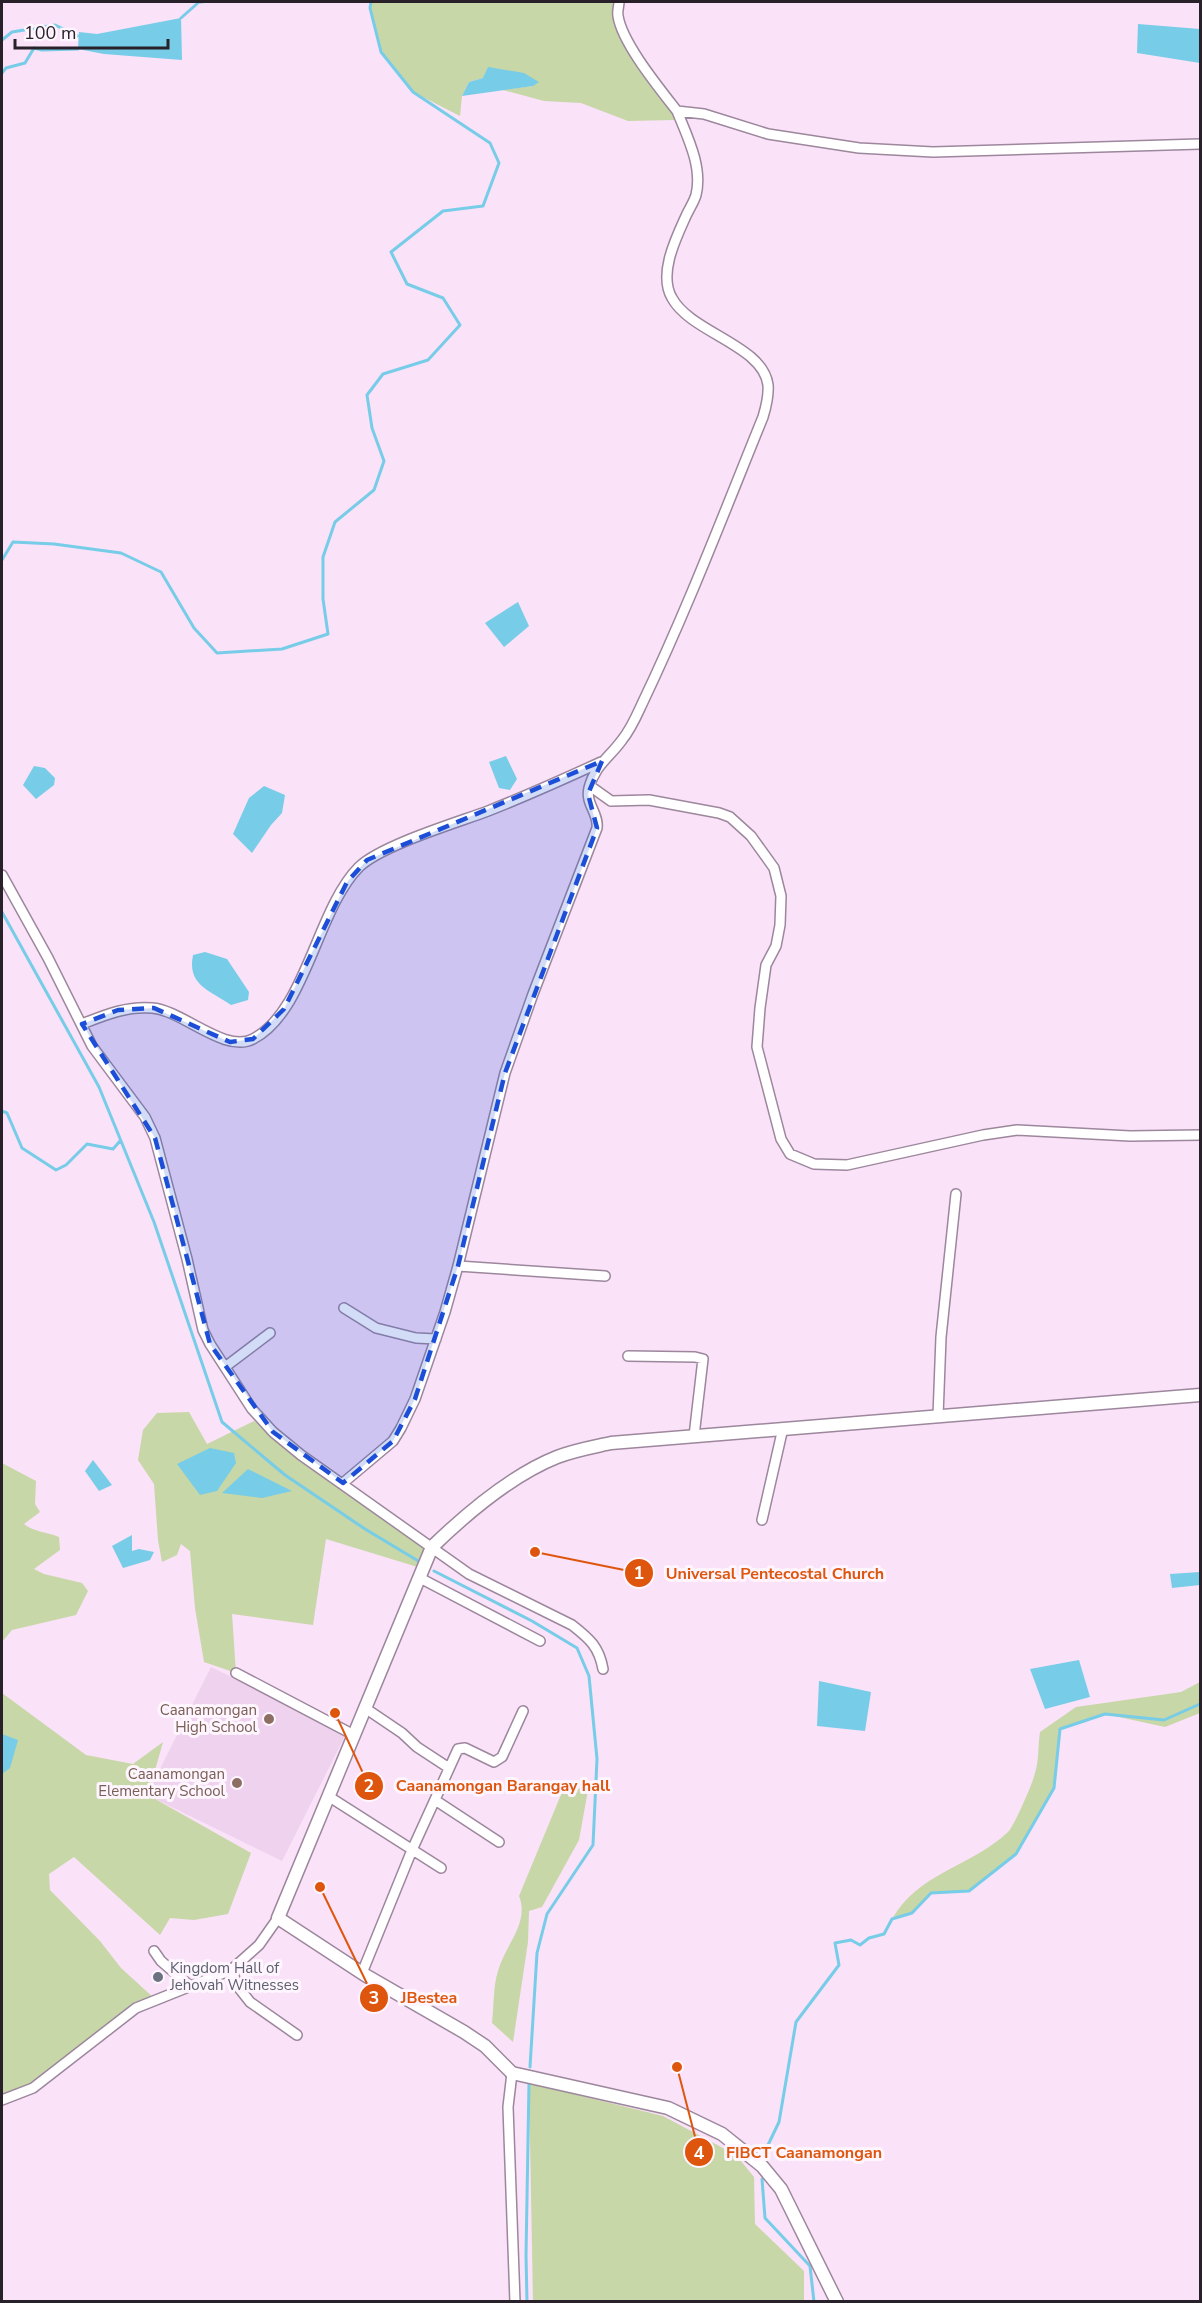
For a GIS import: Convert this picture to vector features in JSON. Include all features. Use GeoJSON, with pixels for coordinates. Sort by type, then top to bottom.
{"type":"FeatureCollection","features":[{"type":"Feature","properties":{"kind":"street"},"geometry":{"type":"LineString","coordinates":[[343,1483],[381,1453],[402,1428],[415,1399],[458,1266],[505,1073],[532,994],[597,828],[597,818],[588,798],[590,786],[597,767],[618,746],[632,726],[673,640],[763,417],[767,400],[768,384],[762,368],[750,357],[698,324],[672,299],[667,285],[670,259],[696,195],[697,170],[677,111],[654,81],[623,32],[618,14],[619,2]]}},
{"type":"Feature","properties":{"kind":"street"},"geometry":{"type":"LineString","coordinates":[[677,111],[704,114],[768,134],[859,147],[922,152],[1200,144]]}},
{"type":"Feature","properties":{"kind":"street"},"geometry":{"type":"LineString","coordinates":[[81,1024],[118,1010],[137,1007],[154,1008],[169,1012],[230,1042],[245,1042],[253,1039],[269,1029],[284,1009],[347,882],[367,860],[411,840],[501,806],[602,761]]}},
{"type":"Feature","properties":{"kind":"street"},"geometry":{"type":"LineString","coordinates":[[590,786],[612,801],[649,800],[730,817],[751,836],[774,868],[781,896],[780,925],[776,946],[765,972],[757,1047],[781,1139],[784,1148],[790,1154],[814,1164],[848,1165],[983,1135],[1017,1130],[1130,1136],[1200,1135]]}},
{"type":"Feature","properties":{"kind":"street"},"geometry":{"type":"LineString","coordinates":[[2,875],[81,1024],[106,1066],[145,1117],[155,1138],[188,1259],[203,1330],[252,1409],[273,1432],[301,1455],[469,1574],[587,1636],[600,1653],[603,1669]]}},
{"type":"Feature","properties":{"kind":"street"},"geometry":{"type":"LineString","coordinates":[[938,1416],[941,1337],[956,1194]]}},
{"type":"Feature","properties":{"kind":"street"},"geometry":{"type":"LineString","coordinates":[[458,1266],[605,1276]]}},
{"type":"Feature","properties":{"kind":"street"},"geometry":{"type":"LineString","coordinates":[[344,1308],[376,1328],[416,1338],[436,1339]]}},
{"type":"Feature","properties":{"kind":"street"},"geometry":{"type":"LineString","coordinates":[[225,1367],[270,1333]]}},
{"type":"Feature","properties":{"kind":"street"},"geometry":{"type":"LineString","coordinates":[[628,1356],[703,1359],[694,1436]]}},
{"type":"Feature","properties":{"kind":"street"},"geometry":{"type":"LineString","coordinates":[[2,2100],[37,2085],[136,2008],[231,1970],[259,1946],[278,1918],[432,1547],[473,1510],[513,1482],[556,1458],[578,1449],[611,1443],[1200,1395]]}},
{"type":"Feature","properties":{"kind":"street"},"geometry":{"type":"LineString","coordinates":[[762,1520],[783,1428]]}},
{"type":"Feature","properties":{"kind":"street"},"geometry":{"type":"LineString","coordinates":[[420,1578],[540,1641]]}},
{"type":"Feature","properties":{"kind":"street"},"geometry":{"type":"LineString","coordinates":[[236,1673],[354,1735]]}},
{"type":"Feature","properties":{"kind":"street"},"geometry":{"type":"LineString","coordinates":[[365,1708],[449,1768]]}},
{"type":"Feature","properties":{"kind":"street"},"geometry":{"type":"LineString","coordinates":[[362,1973],[412,1850],[449,1768],[461,1747],[494,1762],[502,1757],[523,1711]]}},
{"type":"Feature","properties":{"kind":"street"},"geometry":{"type":"LineString","coordinates":[[328,1797],[441,1868]]}},
{"type":"Feature","properties":{"kind":"street"},"geometry":{"type":"LineString","coordinates":[[435,1800],[499,1842]]}},
{"type":"Feature","properties":{"kind":"street"},"geometry":{"type":"LineString","coordinates":[[278,1918],[362,1973],[464,2032],[484,2046],[512,2073],[668,2108],[697,2121],[741,2147],[762,2166],[781,2189],[837,2301]]}},
{"type":"Feature","properties":{"kind":"street"},"geometry":{"type":"LineString","coordinates":[[154,1951],[161,1961],[190,1986]]}},
{"type":"Feature","properties":{"kind":"street"},"geometry":{"type":"LineString","coordinates":[[231,1970],[239,1988],[250,2002],[297,2035]]}},
{"type":"Feature","properties":{"kind":"street"},"geometry":{"type":"LineString","coordinates":[[512,2073],[508,2089],[508,2107],[515,2301]]}},
{"type":"Feature","properties":{"kind":"highlighted area"},"geometry":{"type":"Polygon","coordinates":[[[602,761],[588,794],[597,828],[505,1073],[458,1266],[415,1399],[393,1441],[343,1483],[273,1432],[210,1344],[155,1138],[82,1024],[118,1010],[154,1008],[230,1042],[253,1039],[284,1009],[347,882],[367,860],[602,761]]]}},
{"type":"Feature","properties":{"kind":"shaded area","name":"Caanamongan Elementary School"},"geometry":{"type":"Polygon","coordinates":[[[211,1667],[346,1734],[282,1861],[147,1795],[211,1667]]]}},
{"type":"Feature","properties":{"kind":"green space"},"geometry":{"type":"Polygon","coordinates":[[[371,2],[619,2],[623,32],[677,111],[674,120],[628,121],[581,103],[544,101],[503,90],[533,86],[483,78],[469,82],[462,96],[460,116],[413,92],[381,52],[370,8],[371,2]]]}},
{"type":"Feature","properties":{"kind":"green space"},"geometry":{"type":"Polygon","coordinates":[[[189,1412],[207,1444],[254,1421],[432,1547],[424,1569],[326,1539],[313,1625],[232,1614],[236,1673],[204,1662],[195,1608],[190,1551],[181,1544],[177,1555],[162,1562],[154,1484],[138,1460],[143,1430],[157,1413],[189,1412]]]}},
{"type":"Feature","properties":{"kind":"green space"},"geometry":{"type":"Polygon","coordinates":[[[2,1463],[36,1481],[35,1504],[40,1512],[24,1524],[59,1537],[60,1550],[34,1569],[44,1574],[82,1583],[88,1591],[76,1615],[12,1630],[2,1642],[2,1463]]]}},
{"type":"Feature","properties":{"kind":"green space"},"geometry":{"type":"Polygon","coordinates":[[[1200,1682],[1200,1713],[1165,1727],[1105,1714],[1060,1729],[1054,1788],[1016,1854],[969,1891],[931,1893],[912,1913],[892,1919],[916,1890],[994,1844],[1008,1832],[1034,1778],[1040,1732],[1076,1707],[1181,1692],[1200,1682]]]}},
{"type":"Feature","properties":{"kind":"green space"},"geometry":{"type":"Polygon","coordinates":[[[2,1693],[86,1755],[133,1764],[163,1742],[148,1795],[251,1853],[228,1914],[194,1920],[170,1918],[160,1935],[74,1857],[49,1874],[50,1890],[100,1941],[121,1968],[155,1999],[37,2085],[2,2099],[2,1693]]]}},
{"type":"Feature","properties":{"kind":"green space"},"geometry":{"type":"Polygon","coordinates":[[[565,1785],[588,1790],[579,1840],[542,1907],[529,1911],[528,1942],[513,2042],[492,2023],[496,1977],[501,1961],[519,1925],[522,1906],[519,1896],[565,1785]]]}},
{"type":"Feature","properties":{"kind":"green space"},"geometry":{"type":"Polygon","coordinates":[[[529,2083],[663,2116],[736,2155],[754,2177],[755,2224],[804,2271],[804,2301],[533,2301],[529,2083]]]}},
{"type":"Feature","properties":{"kind":"water"},"geometry":{"type":"Polygon","coordinates":[[[181,18],[182,60],[104,54],[78,49],[79,32],[97,34],[181,18]]]}},
{"type":"Feature","properties":{"kind":"water"},"geometry":{"type":"Polygon","coordinates":[[[1138,24],[1200,29],[1200,63],[1137,53],[1138,24]]]}},
{"type":"Feature","properties":{"kind":"water"},"geometry":{"type":"Polygon","coordinates":[[[488,67],[524,73],[539,82],[533,86],[462,96],[469,82],[483,78],[488,67]]]}},
{"type":"Feature","properties":{"kind":"water"},"geometry":{"type":"Polygon","coordinates":[[[518,602],[529,626],[504,647],[485,623],[518,602]]]}},
{"type":"Feature","properties":{"kind":"water"},"geometry":{"type":"Polygon","coordinates":[[[506,756],[517,779],[510,790],[499,788],[489,762],[506,756]]]}},
{"type":"Feature","properties":{"kind":"water"},"geometry":{"type":"Polygon","coordinates":[[[34,766],[45,768],[55,778],[54,785],[36,799],[23,785],[34,766]]]}},
{"type":"Feature","properties":{"kind":"water"},"geometry":{"type":"Polygon","coordinates":[[[264,786],[285,795],[282,813],[252,853],[233,834],[249,798],[264,786]]]}},
{"type":"Feature","properties":{"kind":"water"},"geometry":{"type":"Polygon","coordinates":[[[205,952],[227,959],[249,992],[248,1000],[231,1005],[202,986],[193,973],[192,965],[193,955],[205,952]]]}},
{"type":"Feature","properties":{"kind":"water"},"geometry":{"type":"Polygon","coordinates":[[[210,1448],[234,1453],[236,1463],[217,1491],[200,1495],[177,1464],[210,1448]]]}},
{"type":"Feature","properties":{"kind":"water"},"geometry":{"type":"Polygon","coordinates":[[[93,1460],[112,1485],[99,1491],[85,1471],[93,1460]]]}},
{"type":"Feature","properties":{"kind":"water"},"geometry":{"type":"Polygon","coordinates":[[[248,1469],[292,1491],[262,1498],[222,1493],[248,1469]]]}},
{"type":"Feature","properties":{"kind":"water"},"geometry":{"type":"Polygon","coordinates":[[[132,1535],[132,1551],[139,1549],[154,1552],[150,1560],[123,1568],[112,1546],[132,1535]]]}},
{"type":"Feature","properties":{"kind":"water"},"geometry":{"type":"Polygon","coordinates":[[[1200,1572],[1200,1585],[1172,1588],[1170,1574],[1200,1572]]]}},
{"type":"Feature","properties":{"kind":"water"},"geometry":{"type":"Polygon","coordinates":[[[1079,1660],[1090,1697],[1045,1709],[1030,1669],[1079,1660]]]}},
{"type":"Feature","properties":{"kind":"water"},"geometry":{"type":"Polygon","coordinates":[[[819,1681],[871,1692],[865,1731],[817,1726],[819,1681]]]}},
{"type":"Feature","properties":{"kind":"water"},"geometry":{"type":"Polygon","coordinates":[[[2,1734],[18,1740],[10,1768],[2,1774],[2,1734]]]}},
{"type":"Feature","properties":{"kind":"waterway"},"geometry":{"type":"LineString","coordinates":[[181,18],[199,2],[202,2]]}},
{"type":"Feature","properties":{"kind":"waterway"},"geometry":{"type":"LineString","coordinates":[[2,560],[13,542],[54,544],[121,553],[161,572],[194,628],[217,653],[282,649],[328,634],[323,599],[323,557],[335,522],[374,490],[384,461],[372,428],[367,395],[383,374],[428,360],[460,325],[443,298],[407,284],[391,252],[443,211],[483,206],[499,163],[490,143],[413,92],[381,52],[370,8],[371,2]]}},
{"type":"Feature","properties":{"kind":"waterway"},"geometry":{"type":"LineString","coordinates":[[2,40],[12,32],[55,25],[78,36]]}},
{"type":"Feature","properties":{"kind":"waterway"},"geometry":{"type":"LineString","coordinates":[[2,73],[6,68],[25,63],[34,48],[42,50],[78,49]]}},
{"type":"Feature","properties":{"kind":"waterway"},"geometry":{"type":"LineString","coordinates":[[2,912],[99,1087],[154,1222],[222,1422],[285,1475],[365,1529],[420,1562]]}},
{"type":"Feature","properties":{"kind":"waterway"},"geometry":{"type":"LineString","coordinates":[[2,1111],[7,1113],[22,1148],[56,1170],[66,1165],[87,1144],[113,1149],[120,1141]]}},
{"type":"Feature","properties":{"kind":"waterway"},"geometry":{"type":"LineString","coordinates":[[434,1571],[532,1621],[577,1648],[589,1676],[597,1759],[593,1845],[547,1914],[537,1953],[530,2067]]}},
{"type":"Feature","properties":{"kind":"waterway"},"geometry":{"type":"LineString","coordinates":[[766,2157],[768,2145],[779,2122],[796,2022],[839,1965],[835,1943],[851,1940],[860,1945],[869,1938],[884,1934],[892,1919],[912,1913],[931,1893],[969,1891],[1016,1854],[1054,1788],[1060,1729],[1105,1714],[1164,1720],[1200,1704]]}},
{"type":"Feature","properties":{"kind":"waterway"},"geometry":{"type":"LineString","coordinates":[[527,2302],[529,2083]]}},
{"type":"Feature","properties":{"kind":"waterway"},"geometry":{"type":"LineString","coordinates":[[762,2179],[765,2218],[810,2266],[814,2302]]}},
{"type":"Feature","properties":{"kind":"place","name":"Universal Pentecostal Church"},"geometry":{"type":"Point","coordinates":[535,1552]}},
{"type":"Feature","properties":{"kind":"place","name":"Caanamongan Barangay hall"},"geometry":{"type":"Point","coordinates":[335,1713]}},
{"type":"Feature","properties":{"kind":"place","name":"Caanamongan High School"},"geometry":{"type":"Point","coordinates":[269,1719]}},
{"type":"Feature","properties":{"kind":"place","name":"Caanamongan Elementary School"},"geometry":{"type":"Point","coordinates":[237,1783]}},
{"type":"Feature","properties":{"kind":"place","name":"JBestea"},"geometry":{"type":"Point","coordinates":[320,1887]}},
{"type":"Feature","properties":{"kind":"place","name":"Kingdom Hall of Jehovah Witnesses"},"geometry":{"type":"Point","coordinates":[158,1977]}},
{"type":"Feature","properties":{"kind":"place","name":"FIBCT Caanamongan"},"geometry":{"type":"Point","coordinates":[677,2067]}}]}
